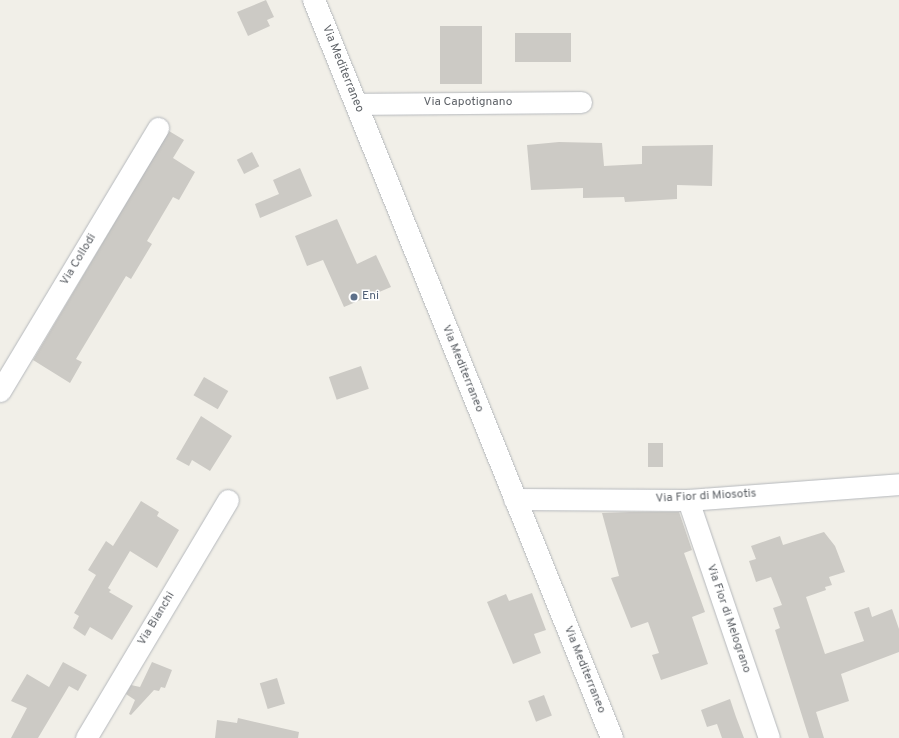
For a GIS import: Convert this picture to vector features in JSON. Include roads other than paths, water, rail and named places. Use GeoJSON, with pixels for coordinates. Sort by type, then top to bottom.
{"type":"FeatureCollection","features":[{"type":"Feature","properties":{"kind":"main road","name":"Via Mediterraneo"},"geometry":{"type":"LineString","coordinates":[[314,0],[514,499],[612,738]]}},
{"type":"Feature","properties":{"kind":"street","name":"Via Capotignano"},"geometry":{"type":"LineString","coordinates":[[356,104],[580,102]]}},
{"type":"Feature","properties":{"kind":"street","name":"Via Collodi"},"geometry":{"type":"LineString","coordinates":[[0,392],[158,128]]}},
{"type":"Feature","properties":{"kind":"street","name":"Via Fior di Miosotis"},"geometry":{"type":"LineString","coordinates":[[514,499],[688,500],[899,484]]}},
{"type":"Feature","properties":{"kind":"street","name":"Via Bianchi"},"geometry":{"type":"LineString","coordinates":[[86,738],[228,500]]}},
{"type":"Feature","properties":{"kind":"street","name":"Via Fior di Melograno"},"geometry":{"type":"LineString","coordinates":[[688,500],[769,738]]}},
{"type":"Feature","properties":{"kind":"place","name":"Eni"},"geometry":{"type":"Point","coordinates":[354,297]}}]}
